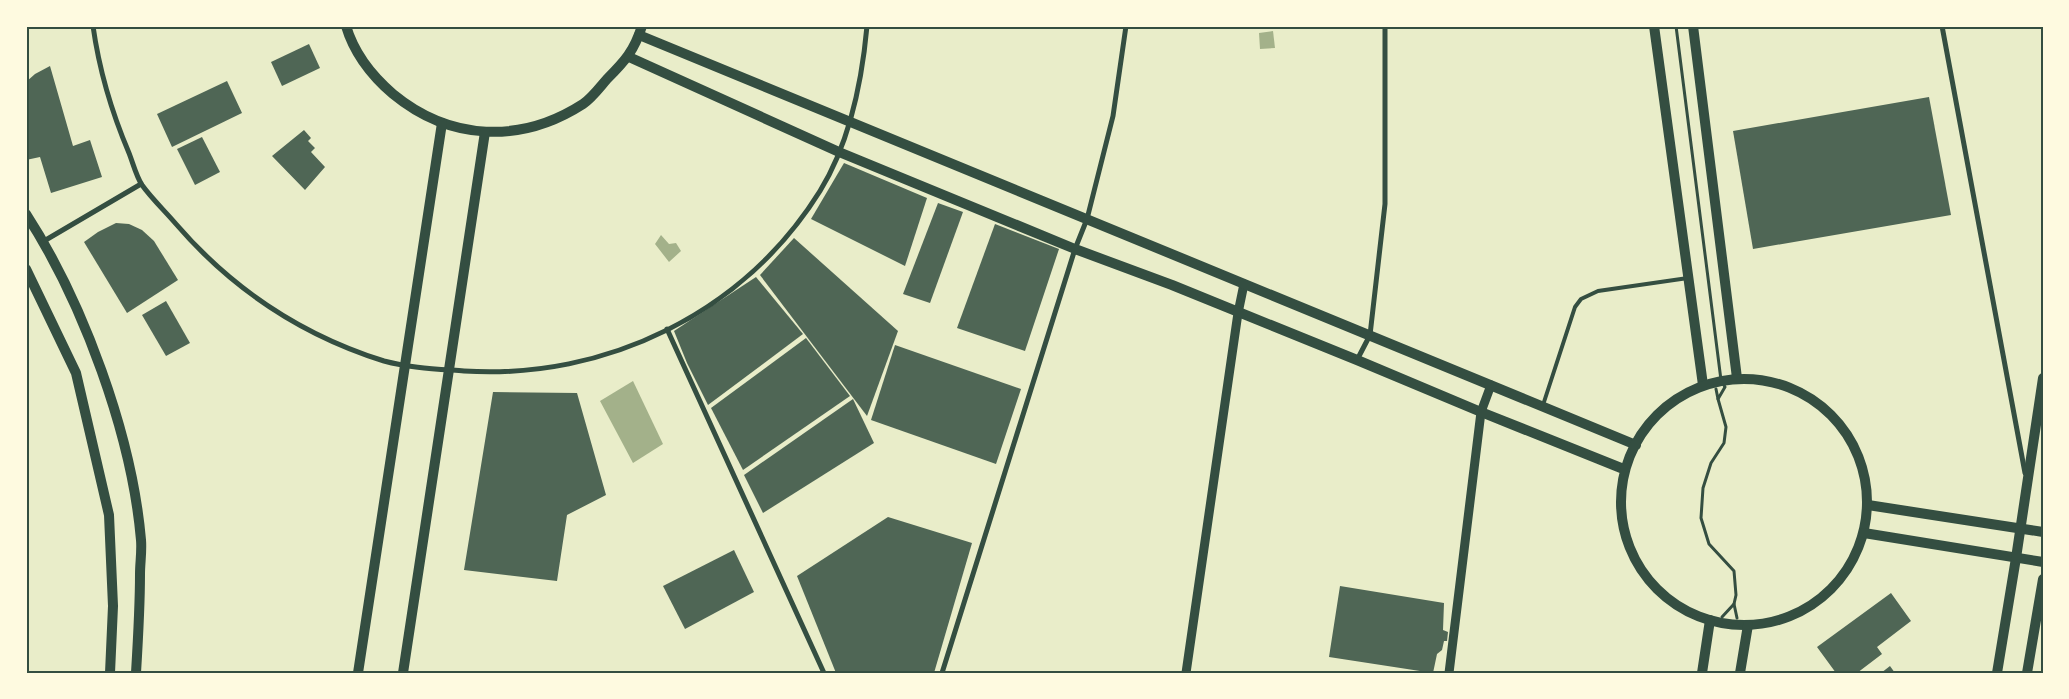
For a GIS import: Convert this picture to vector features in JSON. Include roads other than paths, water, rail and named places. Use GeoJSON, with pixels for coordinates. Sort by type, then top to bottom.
{"type":"FeatureCollection","features":[{"type":"Feature","properties":{"kind":"main road"},"geometry":{"type":"LineString","coordinates":[[346,26],[350,41],[376,79],[411,109],[442,123],[485,132],[516,130],[546,123],[584,103],[629,57],[641,31],[850,122],[1636,445]]}},
{"type":"Feature","properties":{"kind":"main road"},"geometry":{"type":"LineString","coordinates":[[1654,26],[1704,385]]}},
{"type":"Feature","properties":{"kind":"main road"},"geometry":{"type":"LineString","coordinates":[[1693,26],[1737,378]]}},
{"type":"Feature","properties":{"kind":"main road"},"geometry":{"type":"LineString","coordinates":[[629,57],[839,152],[1075,249],[1172,285],[1622,468]]}},
{"type":"Feature","properties":{"kind":"main road"},"geometry":{"type":"LineString","coordinates":[[358,673],[442,123]]}},
{"type":"Feature","properties":{"kind":"main road"},"geometry":{"type":"LineString","coordinates":[[402,673],[485,132]]}},
{"type":"Feature","properties":{"kind":"main road"},"geometry":{"type":"LineString","coordinates":[[26,214],[44,241],[92,344],[116,417],[132,481],[141,541],[140,609],[136,673]]}},
{"type":"Feature","properties":{"kind":"main road"},"geometry":{"type":"LineString","coordinates":[[26,269],[76,373],[109,515],[112,606],[110,673]]}},
{"type":"Feature","properties":{"kind":"main road"},"geometry":{"type":"LineString","coordinates":[[1737,378],[1778,383],[1815,400],[1844,428],[1862,465],[1868,505],[1864,533],[1854,558],[1840,580],[1821,598],[1799,613],[1774,622],[1743,625],[1714,621],[1682,608],[1658,590],[1640,566],[1626,531],[1622,508],[1622,468],[1652,420],[1674,400],[1704,385],[1719,385],[1737,378]]}},
{"type":"Feature","properties":{"kind":"main road"},"geometry":{"type":"LineString","coordinates":[[1997,673],[2043,378]]}},
{"type":"Feature","properties":{"kind":"main road"},"geometry":{"type":"LineString","coordinates":[[1868,505],[2043,532]]}},
{"type":"Feature","properties":{"kind":"main road"},"geometry":{"type":"LineString","coordinates":[[1864,533],[2043,562]]}},
{"type":"Feature","properties":{"kind":"main road"},"geometry":{"type":"LineString","coordinates":[[2027,673],[2043,580]]}},
{"type":"Feature","properties":{"kind":"main road"},"geometry":{"type":"LineString","coordinates":[[1702,673],[1714,621]]}},
{"type":"Feature","properties":{"kind":"main road"},"geometry":{"type":"LineString","coordinates":[[1740,673],[1743,625]]}},
{"type":"Feature","properties":{"kind":"street"},"geometry":{"type":"LineString","coordinates":[[93,26],[96,50],[113,110],[141,184],[196,247],[226,276],[283,317],[321,336],[384,361],[449,370],[495,373],[560,367],[611,354],[642,343],[698,313],[727,293],[758,266],[798,222],[821,189],[839,152],[850,122],[867,26]]}},
{"type":"Feature","properties":{"kind":"street"},"geometry":{"type":"LineString","coordinates":[[942,673],[1075,249],[1087,219],[1113,116],[1126,26]]}},
{"type":"Feature","properties":{"kind":"street"},"geometry":{"type":"LineString","coordinates":[[1358,360],[1370,335],[1385,204],[1384,26]]}},
{"type":"Feature","properties":{"kind":"street"},"geometry":{"type":"LineString","coordinates":[[1942,26],[2027,485]]}},
{"type":"Feature","properties":{"kind":"street"},"geometry":{"type":"LineString","coordinates":[[44,241],[141,184]]}},
{"type":"Feature","properties":{"kind":"street"},"geometry":{"type":"LineString","coordinates":[[1186,673],[1238,313],[1244,284]]}},
{"type":"Feature","properties":{"kind":"street"},"geometry":{"type":"LineString","coordinates":[[667,329],[824,673]]}},
{"type":"Feature","properties":{"kind":"street"},"geometry":{"type":"LineString","coordinates":[[1450,673],[1481,412],[1491,385]]}},
{"type":"Feature","properties":{"kind":"lane"},"geometry":{"type":"LineString","coordinates":[[1543,406],[1575,308],[1581,299],[1598,292],[1688,278]]}}]}
